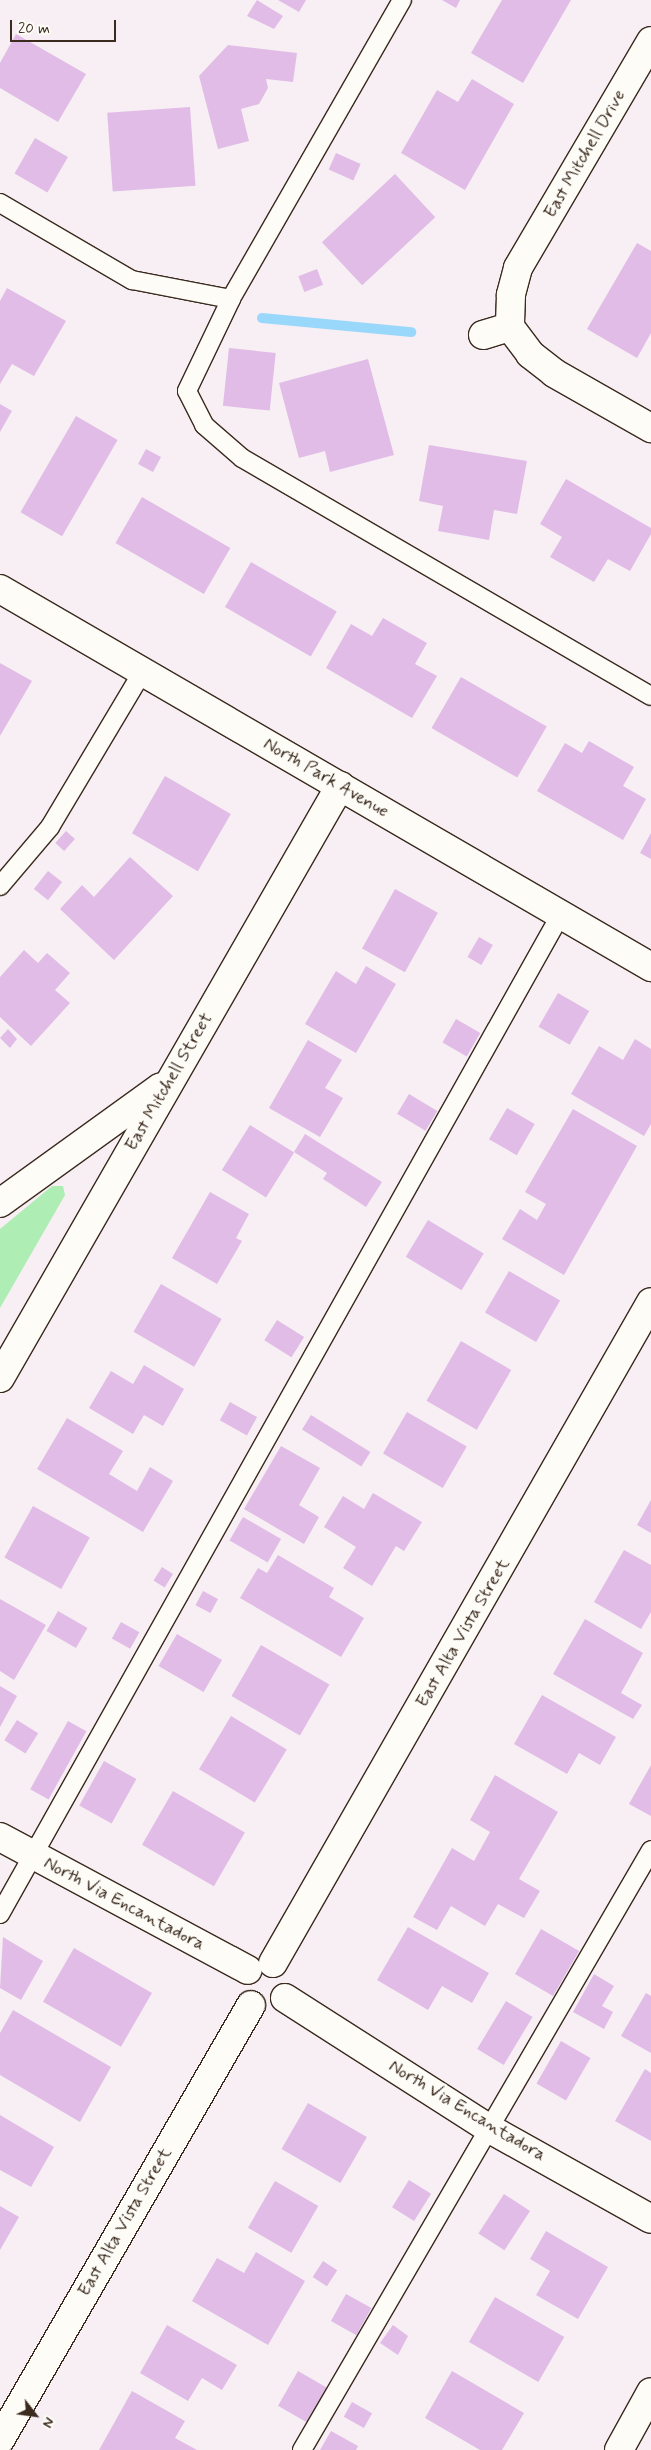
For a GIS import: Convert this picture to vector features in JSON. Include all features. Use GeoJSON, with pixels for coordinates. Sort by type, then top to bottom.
{"type":"FeatureCollection","features":[{"type":"Feature","properties":{"kind":"street","name":"East Mitchell Drive"},"geometry":{"type":"LineString","coordinates":[[510,327],[511,295],[518,268],[651,41]]}},
{"type":"Feature","properties":{"kind":"street"},"geometry":{"type":"LineString","coordinates":[[483,335],[510,327],[530,354],[554,373],[651,428]]}},
{"type":"Feature","properties":{"kind":"street","name":"North Park Avenue"},"geometry":{"type":"LineString","coordinates":[[0,589],[651,967]]}},
{"type":"Feature","properties":{"kind":"street","name":"East Mitchell Street"},"geometry":{"type":"LineString","coordinates":[[0,1378],[340,786]]}},
{"type":"Feature","properties":{"kind":"street"},"geometry":{"type":"LineString","coordinates":[[0,1203],[169,1082]]}},
{"type":"Feature","properties":{"kind":"street","name":"East Alta Vista Street"},"geometry":{"type":"LineString","coordinates":[[261,1967],[651,1302]]}},
{"type":"Feature","properties":{"kind":"street","name":"North Via Encantadora"},"geometry":{"type":"LineString","coordinates":[[0,1837],[33,1856],[261,1967]]}},
{"type":"Feature","properties":{"kind":"street"},"geometry":{"type":"LineString","coordinates":[[261,1967],[287,1978],[285,1998],[274,2008],[251,2005],[242,1992],[244,1976],[261,1967]]}},
{"type":"Feature","properties":{"kind":"street","name":"North Via Encantadora"},"geometry":{"type":"LineString","coordinates":[[285,1998],[490,2129],[651,2219]]}},
{"type":"Feature","properties":{"kind":"street","name":"East Alta Vista Street"},"geometry":{"type":"LineString","coordinates":[[0,2440],[251,2005]]}},
{"type":"Feature","properties":{"kind":"street"},"geometry":{"type":"LineString","coordinates":[[619,2450],[651,2392]]}},
{"type":"Feature","properties":{"kind":"lane"},"geometry":{"type":"LineString","coordinates":[[402,0],[231,299],[187,390],[204,425],[242,458],[651,696]]}},
{"type":"Feature","properties":{"kind":"lane"},"geometry":{"type":"LineString","coordinates":[[0,204],[132,280],[231,299]]}},
{"type":"Feature","properties":{"kind":"lane"},"geometry":{"type":"LineString","coordinates":[[0,886],[50,827],[143,671]]}},
{"type":"Feature","properties":{"kind":"lane"},"geometry":{"type":"LineString","coordinates":[[0,1914],[562,914]]}},
{"type":"Feature","properties":{"kind":"lane"},"geometry":{"type":"LineString","coordinates":[[302,2450],[651,1850]]}},
{"type":"Feature","properties":{"kind":"green space"},"geometry":{"type":"Polygon","coordinates":[[[52,1186],[63,1186],[65,1195],[0,1308],[0,1229],[52,1186]]]}},
{"type":"Feature","properties":{"kind":"building"},"geometry":{"type":"Polygon","coordinates":[[[257,0],[283,16],[274,29],[247,16],[257,0]]]}},
{"type":"Feature","properties":{"kind":"building"},"geometry":{"type":"Polygon","coordinates":[[[278,0],[306,0],[299,12],[278,0]]]}},
{"type":"Feature","properties":{"kind":"building"},"geometry":{"type":"Polygon","coordinates":[[[442,0],[460,0],[456,8],[442,0]]]}},
{"type":"Feature","properties":{"kind":"building"},"geometry":{"type":"Polygon","coordinates":[[[502,0],[571,0],[523,83],[471,53],[502,0]]]}},
{"type":"Feature","properties":{"kind":"building"},"geometry":{"type":"Polygon","coordinates":[[[16,34],[86,74],[58,122],[0,88],[0,63],[16,34]]]}},
{"type":"Feature","properties":{"kind":"building"},"geometry":{"type":"Polygon","coordinates":[[[228,45],[297,53],[293,82],[266,79],[268,88],[259,104],[241,109],[249,141],[218,149],[199,76],[228,45]]]}},
{"type":"Feature","properties":{"kind":"building"},"geometry":{"type":"Polygon","coordinates":[[[472,79],[514,104],[465,190],[401,153],[437,90],[458,102],[472,79]]]}},
{"type":"Feature","properties":{"kind":"building"},"geometry":{"type":"Polygon","coordinates":[[[190,107],[196,186],[113,192],[107,113],[190,107]]]}},
{"type":"Feature","properties":{"kind":"building"},"geometry":{"type":"Polygon","coordinates":[[[35,138],[68,157],[47,193],[14,174],[35,138]]]}},
{"type":"Feature","properties":{"kind":"building"},"geometry":{"type":"Polygon","coordinates":[[[336,153],[361,164],[353,180],[329,169],[336,153]]]}},
{"type":"Feature","properties":{"kind":"building"},"geometry":{"type":"Polygon","coordinates":[[[395,174],[435,217],[362,285],[322,242],[395,174]]]}},
{"type":"Feature","properties":{"kind":"building"},"geometry":{"type":"Polygon","coordinates":[[[637,243],[651,251],[651,333],[637,358],[587,329],[637,243]]]}},
{"type":"Feature","properties":{"kind":"building"},"geometry":{"type":"Polygon","coordinates":[[[317,269],[323,285],[304,292],[298,276],[317,269]]]}},
{"type":"Feature","properties":{"kind":"building"},"geometry":{"type":"Polygon","coordinates":[[[7,288],[66,321],[34,376],[12,364],[0,384],[0,301],[7,288]]]}},
{"type":"Feature","properties":{"kind":"building"},"geometry":{"type":"Polygon","coordinates":[[[229,348],[276,353],[270,411],[223,406],[229,348]]]}},
{"type":"Feature","properties":{"kind":"building"},"geometry":{"type":"Polygon","coordinates":[[[368,359],[394,455],[330,472],[325,451],[299,458],[279,383],[368,359]]]}},
{"type":"Feature","properties":{"kind":"building"},"geometry":{"type":"Polygon","coordinates":[[[0,404],[12,411],[0,432],[0,404]]]}},
{"type":"Feature","properties":{"kind":"building"},"geometry":{"type":"Polygon","coordinates":[[[76,416],[118,440],[62,536],[21,512],[76,416]]]}},
{"type":"Feature","properties":{"kind":"building"},"geometry":{"type":"Polygon","coordinates":[[[429,445],[527,461],[517,514],[494,510],[489,540],[438,531],[443,506],[419,501],[429,445]]]}},
{"type":"Feature","properties":{"kind":"building"},"geometry":{"type":"Polygon","coordinates":[[[146,449],[161,457],[153,472],[138,464],[146,449]]]}},
{"type":"Feature","properties":{"kind":"building"},"geometry":{"type":"Polygon","coordinates":[[[566,479],[651,528],[651,534],[630,571],[608,559],[594,582],[550,557],[562,537],[540,524],[566,479]]]}},
{"type":"Feature","properties":{"kind":"building"},"geometry":{"type":"Polygon","coordinates":[[[142,497],[230,548],[204,594],[116,543],[142,497]]]}},
{"type":"Feature","properties":{"kind":"building"},"geometry":{"type":"Polygon","coordinates":[[[251,562],[337,612],[311,657],[225,607],[251,562]]]}},
{"type":"Feature","properties":{"kind":"building"},"geometry":{"type":"Polygon","coordinates":[[[383,618],[427,643],[415,664],[437,676],[412,718],[326,668],[351,624],[372,636],[383,618]]]}},
{"type":"Feature","properties":{"kind":"building"},"geometry":{"type":"Polygon","coordinates":[[[0,663],[32,681],[0,736],[0,663]]]}},
{"type":"Feature","properties":{"kind":"building"},"geometry":{"type":"Polygon","coordinates":[[[461,677],[547,726],[517,778],[432,728],[461,677]]]}},
{"type":"Feature","properties":{"kind":"building"},"geometry":{"type":"Polygon","coordinates":[[[589,741],[634,767],[623,786],[646,799],[623,840],[537,791],[565,743],[582,753],[589,741]]]}},
{"type":"Feature","properties":{"kind":"building"},"geometry":{"type":"Polygon","coordinates":[[[165,776],[231,814],[198,871],[132,833],[165,776]]]}},
{"type":"Feature","properties":{"kind":"building"},"geometry":{"type":"Polygon","coordinates":[[[66,831],[75,839],[64,851],[55,843],[66,831]]]}},
{"type":"Feature","properties":{"kind":"building"},"geometry":{"type":"Polygon","coordinates":[[[651,833],[651,859],[640,853],[651,833]]]}},
{"type":"Feature","properties":{"kind":"building"},"geometry":{"type":"Polygon","coordinates":[[[130,857],[173,896],[114,960],[60,909],[82,885],[94,897],[130,857]]]}},
{"type":"Feature","properties":{"kind":"building"},"geometry":{"type":"Polygon","coordinates":[[[48,871],[62,882],[48,900],[34,889],[48,871]]]}},
{"type":"Feature","properties":{"kind":"building"},"geometry":{"type":"Polygon","coordinates":[[[395,889],[438,913],[405,972],[362,948],[395,889]]]}},
{"type":"Feature","properties":{"kind":"building"},"geometry":{"type":"Polygon","coordinates":[[[479,937],[493,945],[481,965],[467,957],[479,937]]]}},
{"type":"Feature","properties":{"kind":"building"},"geometry":{"type":"Polygon","coordinates":[[[24,950],[38,963],[47,953],[70,973],[55,990],[70,1003],[31,1046],[0,1017],[0,977],[24,950]]]}},
{"type":"Feature","properties":{"kind":"building"},"geometry":{"type":"Polygon","coordinates":[[[366,966],[396,984],[356,1053],[305,1024],[336,971],[356,984],[366,966]]]}},
{"type":"Feature","properties":{"kind":"building"},"geometry":{"type":"Polygon","coordinates":[[[558,993],[589,1011],[570,1045],[538,1027],[558,993]]]}},
{"type":"Feature","properties":{"kind":"building"},"geometry":{"type":"Polygon","coordinates":[[[456,1019],[480,1033],[467,1056],[443,1042],[456,1019]]]}},
{"type":"Feature","properties":{"kind":"building"},"geometry":{"type":"Polygon","coordinates":[[[8,1029],[17,1039],[10,1048],[0,1038],[8,1029]]]}},
{"type":"Feature","properties":{"kind":"building"},"geometry":{"type":"Polygon","coordinates":[[[635,1039],[651,1049],[651,1124],[644,1136],[571,1094],[599,1046],[623,1060],[635,1039]]]}},
{"type":"Feature","properties":{"kind":"building"},"geometry":{"type":"Polygon","coordinates":[[[308,1040],[342,1060],[325,1088],[343,1098],[320,1137],[269,1108],[308,1040]]]}},
{"type":"Feature","properties":{"kind":"building"},"geometry":{"type":"Polygon","coordinates":[[[409,1094],[437,1111],[425,1131],[397,1114],[409,1094]]]}},
{"type":"Feature","properties":{"kind":"building"},"geometry":{"type":"Polygon","coordinates":[[[507,1108],[535,1124],[517,1155],[489,1139],[507,1108]]]}},
{"type":"Feature","properties":{"kind":"building"},"geometry":{"type":"Polygon","coordinates":[[[573,1109],[637,1146],[564,1275],[502,1239],[520,1209],[537,1220],[546,1204],[525,1192],[573,1109]]]}},
{"type":"Feature","properties":{"kind":"building"},"geometry":{"type":"Polygon","coordinates":[[[250,1125],[294,1153],[266,1198],[222,1170],[250,1125]]]}},
{"type":"Feature","properties":{"kind":"building"},"geometry":{"type":"Polygon","coordinates":[[[305,1134],[382,1182],[366,1207],[323,1179],[327,1173],[294,1152],[305,1134]]]}},
{"type":"Feature","properties":{"kind":"building"},"geometry":{"type":"Polygon","coordinates":[[[210,1192],[249,1214],[236,1238],[242,1241],[217,1284],[172,1258],[210,1192]]]}},
{"type":"Feature","properties":{"kind":"building"},"geometry":{"type":"Polygon","coordinates":[[[428,1220],[484,1253],[462,1290],[406,1257],[428,1220]]]}},
{"type":"Feature","properties":{"kind":"building"},"geometry":{"type":"Polygon","coordinates":[[[509,1271],[560,1300],[536,1342],[485,1313],[509,1271]]]}},
{"type":"Feature","properties":{"kind":"building"},"geometry":{"type":"Polygon","coordinates":[[[161,1284],[222,1319],[194,1367],[134,1332],[161,1284]]]}},
{"type":"Feature","properties":{"kind":"building"},"geometry":{"type":"Polygon","coordinates":[[[277,1320],[304,1337],[291,1357],[264,1340],[277,1320]]]}},
{"type":"Feature","properties":{"kind":"building"},"geometry":{"type":"Polygon","coordinates":[[[461,1341],[511,1370],[477,1430],[426,1401],[461,1341]]]}},
{"type":"Feature","properties":{"kind":"building"},"geometry":{"type":"Polygon","coordinates":[[[144,1365],[184,1389],[163,1426],[144,1415],[133,1434],[89,1408],[111,1371],[133,1384],[144,1365]]]}},
{"type":"Feature","properties":{"kind":"building"},"geometry":{"type":"Polygon","coordinates":[[[230,1402],[257,1417],[247,1435],[220,1420],[230,1402]]]}},
{"type":"Feature","properties":{"kind":"building"},"geometry":{"type":"Polygon","coordinates":[[[407,1412],[467,1446],[443,1488],[383,1454],[407,1412]]]}},
{"type":"Feature","properties":{"kind":"building"},"geometry":{"type":"Polygon","coordinates":[[[311,1415],[370,1452],[361,1467],[302,1429],[311,1415]]]}},
{"type":"Feature","properties":{"kind":"building"},"geometry":{"type":"Polygon","coordinates":[[[67,1418],[123,1451],[109,1474],[137,1491],[150,1467],[173,1481],[143,1532],[37,1469],[67,1418]]]}},
{"type":"Feature","properties":{"kind":"building"},"geometry":{"type":"Polygon","coordinates":[[[281,1446],[320,1468],[299,1505],[319,1517],[304,1544],[244,1509],[281,1446]]]}},
{"type":"Feature","properties":{"kind":"building"},"geometry":{"type":"Polygon","coordinates":[[[373,1493],[422,1522],[404,1551],[396,1546],[372,1586],[343,1568],[356,1547],[324,1527],[343,1496],[364,1509],[373,1493]]]}},
{"type":"Feature","properties":{"kind":"building"},"geometry":{"type":"Polygon","coordinates":[[[651,1500],[651,1533],[637,1525],[651,1500]]]}},
{"type":"Feature","properties":{"kind":"building"},"geometry":{"type":"Polygon","coordinates":[[[33,1506],[90,1538],[61,1589],[4,1558],[33,1506]]]}},
{"type":"Feature","properties":{"kind":"building"},"geometry":{"type":"Polygon","coordinates":[[[243,1517],[281,1539],[268,1562],[230,1540],[243,1517]]]}},
{"type":"Feature","properties":{"kind":"building"},"geometry":{"type":"Polygon","coordinates":[[[624,1550],[651,1565],[651,1612],[641,1629],[594,1602],[624,1550]]]}},
{"type":"Feature","properties":{"kind":"building"},"geometry":{"type":"Polygon","coordinates":[[[278,1555],[334,1588],[329,1597],[364,1618],[341,1657],[240,1598],[258,1568],[267,1573],[278,1555]]]}},
{"type":"Feature","properties":{"kind":"building"},"geometry":{"type":"Polygon","coordinates":[[[162,1567],[173,1574],[165,1587],[154,1581],[162,1567]]]}},
{"type":"Feature","properties":{"kind":"building"},"geometry":{"type":"Polygon","coordinates":[[[203,1591],[218,1599],[210,1613],[195,1605],[203,1591]]]}},
{"type":"Feature","properties":{"kind":"building"},"geometry":{"type":"Polygon","coordinates":[[[0,1599],[46,1625],[14,1680],[0,1671],[0,1599]]]}},
{"type":"Feature","properties":{"kind":"building"},"geometry":{"type":"Polygon","coordinates":[[[58,1611],[87,1628],[76,1648],[46,1631],[58,1611]]]}},
{"type":"Feature","properties":{"kind":"building"},"geometry":{"type":"Polygon","coordinates":[[[585,1619],[643,1653],[621,1693],[642,1705],[633,1719],[553,1674],[585,1619]]]}},
{"type":"Feature","properties":{"kind":"building"},"geometry":{"type":"Polygon","coordinates":[[[121,1622],[139,1632],[130,1649],[112,1639],[121,1622]]]}},
{"type":"Feature","properties":{"kind":"building"},"geometry":{"type":"Polygon","coordinates":[[[177,1634],[222,1660],[204,1692],[158,1666],[177,1634]]]}},
{"type":"Feature","properties":{"kind":"building"},"geometry":{"type":"Polygon","coordinates":[[[261,1645],[329,1684],[300,1736],[232,1696],[261,1645]]]}},
{"type":"Feature","properties":{"kind":"building"},"geometry":{"type":"Polygon","coordinates":[[[0,1686],[17,1696],[0,1727],[0,1686]]]}},
{"type":"Feature","properties":{"kind":"building"},"geometry":{"type":"Polygon","coordinates":[[[542,1695],[616,1737],[600,1765],[579,1753],[567,1774],[514,1744],[542,1695]]]}},
{"type":"Feature","properties":{"kind":"building"},"geometry":{"type":"Polygon","coordinates":[[[231,1716],[287,1749],[255,1803],[199,1769],[231,1716]]]}},
{"type":"Feature","properties":{"kind":"building"},"geometry":{"type":"Polygon","coordinates":[[[17,1720],[38,1733],[25,1754],[4,1740],[17,1720]]]}},
{"type":"Feature","properties":{"kind":"building"},"geometry":{"type":"Polygon","coordinates":[[[68,1721],[86,1731],[49,1799],[30,1789],[68,1721]]]}},
{"type":"Feature","properties":{"kind":"building"},"geometry":{"type":"Polygon","coordinates":[[[104,1761],[136,1779],[112,1824],[79,1806],[104,1761]]]}},
{"type":"Feature","properties":{"kind":"building"},"geometry":{"type":"Polygon","coordinates":[[[651,1765],[651,1816],[629,1804],[651,1765]]]}},
{"type":"Feature","properties":{"kind":"building"},"geometry":{"type":"Polygon","coordinates":[[[495,1775],[558,1812],[519,1879],[540,1891],[524,1918],[498,1904],[485,1926],[451,1906],[437,1930],[413,1917],[452,1848],[474,1861],[490,1832],[470,1820],[495,1775]]]}},
{"type":"Feature","properties":{"kind":"building"},"geometry":{"type":"Polygon","coordinates":[[[173,1791],[245,1832],[214,1886],[142,1845],[173,1791]]]}},
{"type":"Feature","properties":{"kind":"building"},"geometry":{"type":"Polygon","coordinates":[[[408,1927],[489,1973],[472,2003],[442,1986],[428,2010],[377,1980],[408,1927]]]}},
{"type":"Feature","properties":{"kind":"building"},"geometry":{"type":"Polygon","coordinates":[[[541,1929],[579,1951],[553,1996],[515,1974],[541,1929]]]}},
{"type":"Feature","properties":{"kind":"building"},"geometry":{"type":"Polygon","coordinates":[[[3,1937],[43,1961],[21,2000],[0,1988],[3,1937]]]}},
{"type":"Feature","properties":{"kind":"building"},"geometry":{"type":"Polygon","coordinates":[[[74,1948],[152,1993],[121,2047],[43,2002],[74,1948]]]}},
{"type":"Feature","properties":{"kind":"building"},"geometry":{"type":"Polygon","coordinates":[[[594,1974],[614,1986],[602,2006],[613,2012],[604,2029],[573,2012],[594,1974]]]}},
{"type":"Feature","properties":{"kind":"building"},"geometry":{"type":"Polygon","coordinates":[[[646,1993],[651,1996],[651,2053],[621,2036],[646,1993]]]}},
{"type":"Feature","properties":{"kind":"building"},"geometry":{"type":"Polygon","coordinates":[[[506,2001],[533,2017],[504,2065],[477,2049],[506,2001]]]}},
{"type":"Feature","properties":{"kind":"building"},"geometry":{"type":"Polygon","coordinates":[[[13,2010],[111,2067],[80,2122],[0,2075],[0,2033],[13,2010]]]}},
{"type":"Feature","properties":{"kind":"building"},"geometry":{"type":"Polygon","coordinates":[[[561,2041],[590,2058],[566,2100],[536,2083],[561,2041]]]}},
{"type":"Feature","properties":{"kind":"building"},"geometry":{"type":"Polygon","coordinates":[[[645,2069],[651,2073],[651,2141],[615,2121],[645,2069]]]}},
{"type":"Feature","properties":{"kind":"building"},"geometry":{"type":"Polygon","coordinates":[[[308,2103],[367,2137],[340,2183],[282,2149],[308,2103]]]}},
{"type":"Feature","properties":{"kind":"building"},"geometry":{"type":"Polygon","coordinates":[[[0,2115],[54,2147],[31,2187],[0,2170],[0,2115]]]}},
{"type":"Feature","properties":{"kind":"building"},"geometry":{"type":"Polygon","coordinates":[[[409,2180],[431,2194],[414,2221],[392,2207],[409,2180]]]}},
{"type":"Feature","properties":{"kind":"building"},"geometry":{"type":"Polygon","coordinates":[[[275,2181],[318,2206],[291,2253],[248,2228],[275,2181]]]}},
{"type":"Feature","properties":{"kind":"building"},"geometry":{"type":"Polygon","coordinates":[[[504,2194],[530,2211],[504,2250],[478,2233],[504,2194]]]}},
{"type":"Feature","properties":{"kind":"building"},"geometry":{"type":"Polygon","coordinates":[[[0,2206],[19,2217],[0,2250],[0,2206]]]}},
{"type":"Feature","properties":{"kind":"building"},"geometry":{"type":"Polygon","coordinates":[[[546,2231],[608,2267],[578,2319],[536,2295],[550,2271],[530,2259],[546,2231]]]}},
{"type":"Feature","properties":{"kind":"building"},"geometry":{"type":"Polygon","coordinates":[[[256,2252],[305,2281],[268,2345],[192,2301],[217,2258],[244,2273],[256,2252]]]}},
{"type":"Feature","properties":{"kind":"building"},"geometry":{"type":"Polygon","coordinates":[[[323,2261],[337,2270],[327,2286],[313,2277],[323,2261]]]}},
{"type":"Feature","properties":{"kind":"building"},"geometry":{"type":"Polygon","coordinates":[[[346,2294],[371,2308],[356,2335],[331,2321],[346,2294]]]}},
{"type":"Feature","properties":{"kind":"building"},"geometry":{"type":"Polygon","coordinates":[[[495,2297],[564,2337],[538,2382],[469,2342],[495,2297]]]}},
{"type":"Feature","properties":{"kind":"building"},"geometry":{"type":"Polygon","coordinates":[[[167,2325],[237,2365],[222,2390],[202,2378],[188,2401],[140,2373],[167,2325]]]}},
{"type":"Feature","properties":{"kind":"building"},"geometry":{"type":"Polygon","coordinates":[[[393,2325],[408,2336],[398,2355],[380,2343],[393,2325]]]}},
{"type":"Feature","properties":{"kind":"building"},"geometry":{"type":"Polygon","coordinates":[[[298,2371],[327,2388],[307,2423],[278,2406],[298,2371]]]}},
{"type":"Feature","properties":{"kind":"building"},"geometry":{"type":"Polygon","coordinates":[[[452,2371],[524,2413],[502,2450],[480,2450],[425,2418],[452,2371]]]}},
{"type":"Feature","properties":{"kind":"building"},"geometry":{"type":"Polygon","coordinates":[[[132,2391],[185,2421],[175,2438],[197,2450],[99,2450],[132,2391]]]}},
{"type":"Feature","properties":{"kind":"building"},"geometry":{"type":"Polygon","coordinates":[[[352,2402],[372,2413],[364,2428],[344,2417],[352,2402]]]}},
{"type":"Feature","properties":{"kind":"building"},"geometry":{"type":"Polygon","coordinates":[[[331,2431],[358,2446],[356,2450],[320,2450],[331,2431]]]}},
{"type":"Feature","properties":{"kind":"waterway"},"geometry":{"type":"LineString","coordinates":[[262,318],[411,332]]}}]}
